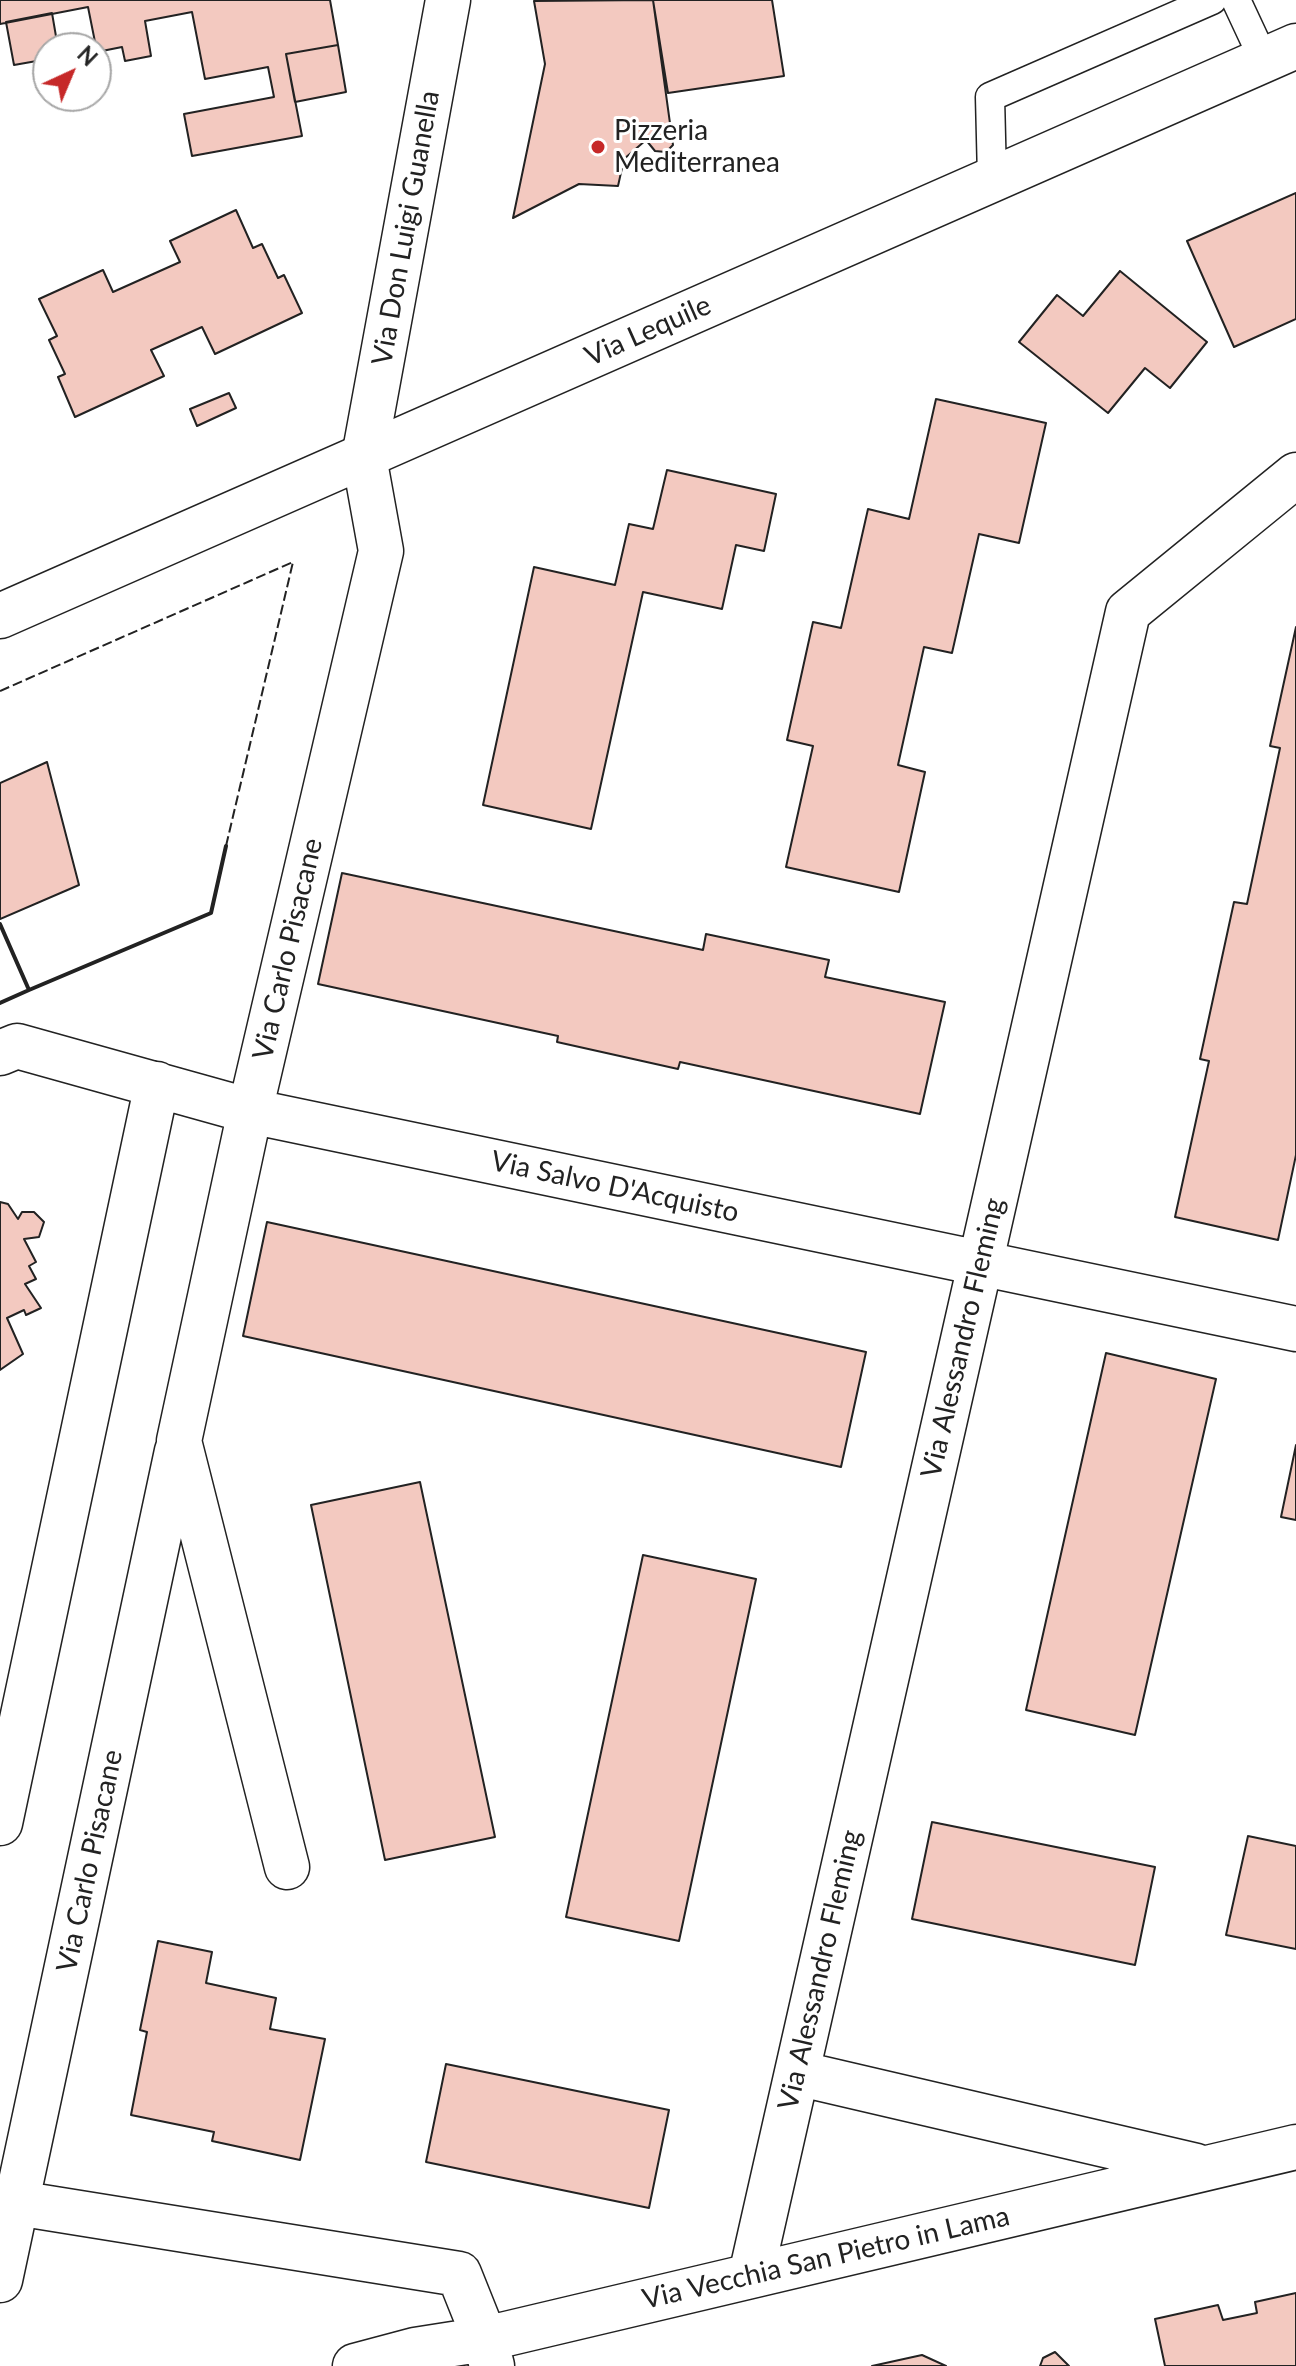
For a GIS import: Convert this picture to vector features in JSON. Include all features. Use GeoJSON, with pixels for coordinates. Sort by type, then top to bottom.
{"type":"FeatureCollection","features":[{"type":"Feature","properties":{"kind":"street","name":"Via Don Luigi Guanella"},"geometry":{"type":"LineString","coordinates":[[364,457],[448,0]]}},
{"type":"Feature","properties":{"kind":"street","name":"Via Lequile"},"geometry":{"type":"LineString","coordinates":[[0,616],[1280,53]]}},
{"type":"Feature","properties":{"kind":"street","name":"Via Carlo Pisacane"},"geometry":{"type":"LineString","coordinates":[[0,2280],[250,1111],[381,551],[364,457]]}},
{"type":"Feature","properties":{"kind":"street","name":"Via Alessandro Fleming"},"geometry":{"type":"LineString","coordinates":[[751,2275],[1128,612],[1296,475]]}},
{"type":"Feature","properties":{"kind":"street","name":"Via Salvo D'Acquisto"},"geometry":{"type":"LineString","coordinates":[[0,1053],[17,1046],[250,1111],[1296,1329]]}},
{"type":"Feature","properties":{"kind":"street"},"geometry":{"type":"LineString","coordinates":[[0,1823],[157,1084]]}},
{"type":"Feature","properties":{"kind":"street","name":"Via Carlo Pisacane"},"geometry":{"type":"LineString","coordinates":[[179,1441],[287,1867]]}},
{"type":"Feature","properties":{"kind":"street"},"geometry":{"type":"LineString","coordinates":[[797,2073],[1204,2168]]}},
{"type":"Feature","properties":{"kind":"street","name":"Via Vecchia San Pietro in Lama"},"geometry":{"type":"LineString","coordinates":[[355,2366],[415,2350],[489,2352],[751,2275],[1296,2147]]}},
{"type":"Feature","properties":{"kind":"street"},"geometry":{"type":"LineString","coordinates":[[17,2203],[459,2274],[489,2352]]}},
{"type":"Feature","properties":{"kind":"lane"},"geometry":{"type":"LineString","coordinates":[[992,178],[990,97],[1212,0]]}},
{"type":"Feature","properties":{"kind":"lane"},"geometry":{"type":"LineString","coordinates":[[1236,0],[1280,53]]}},
{"type":"Feature","properties":{"kind":"building"},"geometry":{"type":"Polygon","coordinates":[[[0,0],[330,0],[338,45],[286,54],[302,136],[192,156],[184,114],[274,97],[268,67],[205,79],[192,12],[145,21],[151,56],[125,61],[122,47],[112,49],[112,32],[93,32],[88,7],[0,24],[0,0]]]}},
{"type":"Feature","properties":{"kind":"building"},"geometry":{"type":"Polygon","coordinates":[[[653,0],[673,145],[666,152],[655,151],[646,140],[624,159],[618,186],[579,184],[513,218],[545,64],[534,1],[653,0]]]}},
{"type":"Feature","properties":{"kind":"building"},"geometry":{"type":"Polygon","coordinates":[[[653,0],[772,0],[784,76],[668,93],[653,0]]]}},
{"type":"Feature","properties":{"kind":"building"},"geometry":{"type":"Polygon","coordinates":[[[52,13],[55,32],[32,32],[32,62],[14,65],[6,22],[52,13]]]}},
{"type":"Feature","properties":{"kind":"building"},"geometry":{"type":"Polygon","coordinates":[[[338,45],[346,92],[295,102],[286,54],[338,45]]]}},
{"type":"Feature","properties":{"kind":"building"},"geometry":{"type":"Polygon","coordinates":[[[1296,193],[1296,319],[1234,347],[1187,241],[1296,193]]]}},
{"type":"Feature","properties":{"kind":"building"},"geometry":{"type":"Polygon","coordinates":[[[236,210],[253,248],[262,244],[278,278],[284,275],[302,313],[215,354],[202,327],[151,350],[164,376],[75,417],[58,377],[65,374],[49,340],[57,336],[39,299],[103,270],[113,292],[180,262],[170,241],[236,210]]]}},
{"type":"Feature","properties":{"kind":"building"},"geometry":{"type":"Polygon","coordinates":[[[1120,271],[1207,342],[1170,388],[1145,368],[1108,413],[1019,342],[1057,295],[1083,316],[1120,271]]]}},
{"type":"Feature","properties":{"kind":"building"},"geometry":{"type":"Polygon","coordinates":[[[229,393],[236,408],[197,426],[190,409],[229,393]]]}},
{"type":"Feature","properties":{"kind":"building"},"geometry":{"type":"Polygon","coordinates":[[[936,399],[1046,423],[1019,543],[979,534],[952,653],[924,647],[898,765],[925,772],[899,892],[786,867],[813,746],[787,740],[813,622],[841,628],[868,509],[909,519],[936,399]]]}},
{"type":"Feature","properties":{"kind":"building"},"geometry":{"type":"Polygon","coordinates":[[[667,470],[776,494],[764,551],[736,545],[722,609],[643,592],[591,829],[483,805],[534,567],[615,585],[629,524],[653,529],[667,470]]]}},
{"type":"Feature","properties":{"kind":"building"},"geometry":{"type":"Polygon","coordinates":[[[1296,627],[1296,1155],[1278,1240],[1175,1217],[1209,1061],[1200,1059],[1234,902],[1247,904],[1280,748],[1270,746],[1296,627]]]}},
{"type":"Feature","properties":{"kind":"building"},"geometry":{"type":"Polygon","coordinates":[[[47,762],[79,885],[0,919],[0,783],[47,762]]]}},
{"type":"Feature","properties":{"kind":"building"},"geometry":{"type":"Polygon","coordinates":[[[342,873],[703,950],[706,934],[829,960],[825,977],[945,1002],[920,1114],[680,1062],[678,1069],[557,1042],[558,1036],[318,984],[342,873]]]}},
{"type":"Feature","properties":{"kind":"building"},"geometry":{"type":"Polygon","coordinates":[[[0,1202],[8,1204],[18,1219],[22,1212],[34,1212],[44,1222],[39,1237],[24,1239],[36,1262],[29,1266],[36,1279],[25,1284],[41,1308],[26,1315],[24,1310],[7,1318],[23,1354],[0,1370],[0,1202]]]}},
{"type":"Feature","properties":{"kind":"building"},"geometry":{"type":"Polygon","coordinates":[[[267,1222],[866,1352],[841,1467],[243,1336],[267,1222]]]}},
{"type":"Feature","properties":{"kind":"building"},"geometry":{"type":"Polygon","coordinates":[[[1106,1353],[1216,1379],[1135,1735],[1026,1710],[1106,1353]]]}},
{"type":"Feature","properties":{"kind":"building"},"geometry":{"type":"Polygon","coordinates":[[[1296,1445],[1296,1520],[1281,1517],[1296,1445]]]}},
{"type":"Feature","properties":{"kind":"building"},"geometry":{"type":"Polygon","coordinates":[[[420,1482],[495,1837],[385,1860],[311,1505],[420,1482]]]}},
{"type":"Feature","properties":{"kind":"building"},"geometry":{"type":"Polygon","coordinates":[[[643,1555],[756,1579],[679,1941],[566,1917],[643,1555]]]}},
{"type":"Feature","properties":{"kind":"building"},"geometry":{"type":"Polygon","coordinates":[[[932,1822],[1155,1867],[1135,1965],[912,1919],[932,1822]]]}},
{"type":"Feature","properties":{"kind":"building"},"geometry":{"type":"Polygon","coordinates":[[[1248,1836],[1296,1846],[1296,1949],[1226,1935],[1248,1836]]]}},
{"type":"Feature","properties":{"kind":"building"},"geometry":{"type":"Polygon","coordinates":[[[158,1941],[212,1952],[206,1983],[276,1998],[270,2029],[325,2039],[300,2160],[212,2141],[214,2132],[131,2115],[147,2032],[140,2030],[158,1941]]]}},
{"type":"Feature","properties":{"kind":"building"},"geometry":{"type":"Polygon","coordinates":[[[446,2064],[669,2110],[649,2208],[426,2162],[446,2064]]]}},
{"type":"Feature","properties":{"kind":"building"},"geometry":{"type":"Polygon","coordinates":[[[1296,2293],[1296,2366],[1165,2366],[1155,2319],[1218,2305],[1223,2320],[1257,2313],[1255,2302],[1296,2293]]]}},
{"type":"Feature","properties":{"kind":"building"},"geometry":{"type":"Polygon","coordinates":[[[1055,2352],[1069,2366],[1040,2366],[1043,2358],[1055,2352]]]}},
{"type":"Feature","properties":{"kind":"building"},"geometry":{"type":"Polygon","coordinates":[[[922,2355],[946,2366],[872,2366],[922,2355]]]}},
{"type":"Feature","properties":{"kind":"fence"},"geometry":{"type":"LineString","coordinates":[[0,691],[293,562],[226,846]]}},
{"type":"Feature","properties":{"kind":"wall"},"geometry":{"type":"LineString","coordinates":[[0,924],[29,990],[211,913],[226,846]]}},
{"type":"Feature","properties":{"kind":"wall"},"geometry":{"type":"LineString","coordinates":[[0,1003],[29,990]]}},
{"type":"Feature","properties":{"kind":"place","name":"Pizzeria Mediterranea"},"geometry":{"type":"Point","coordinates":[598,147]}}]}
